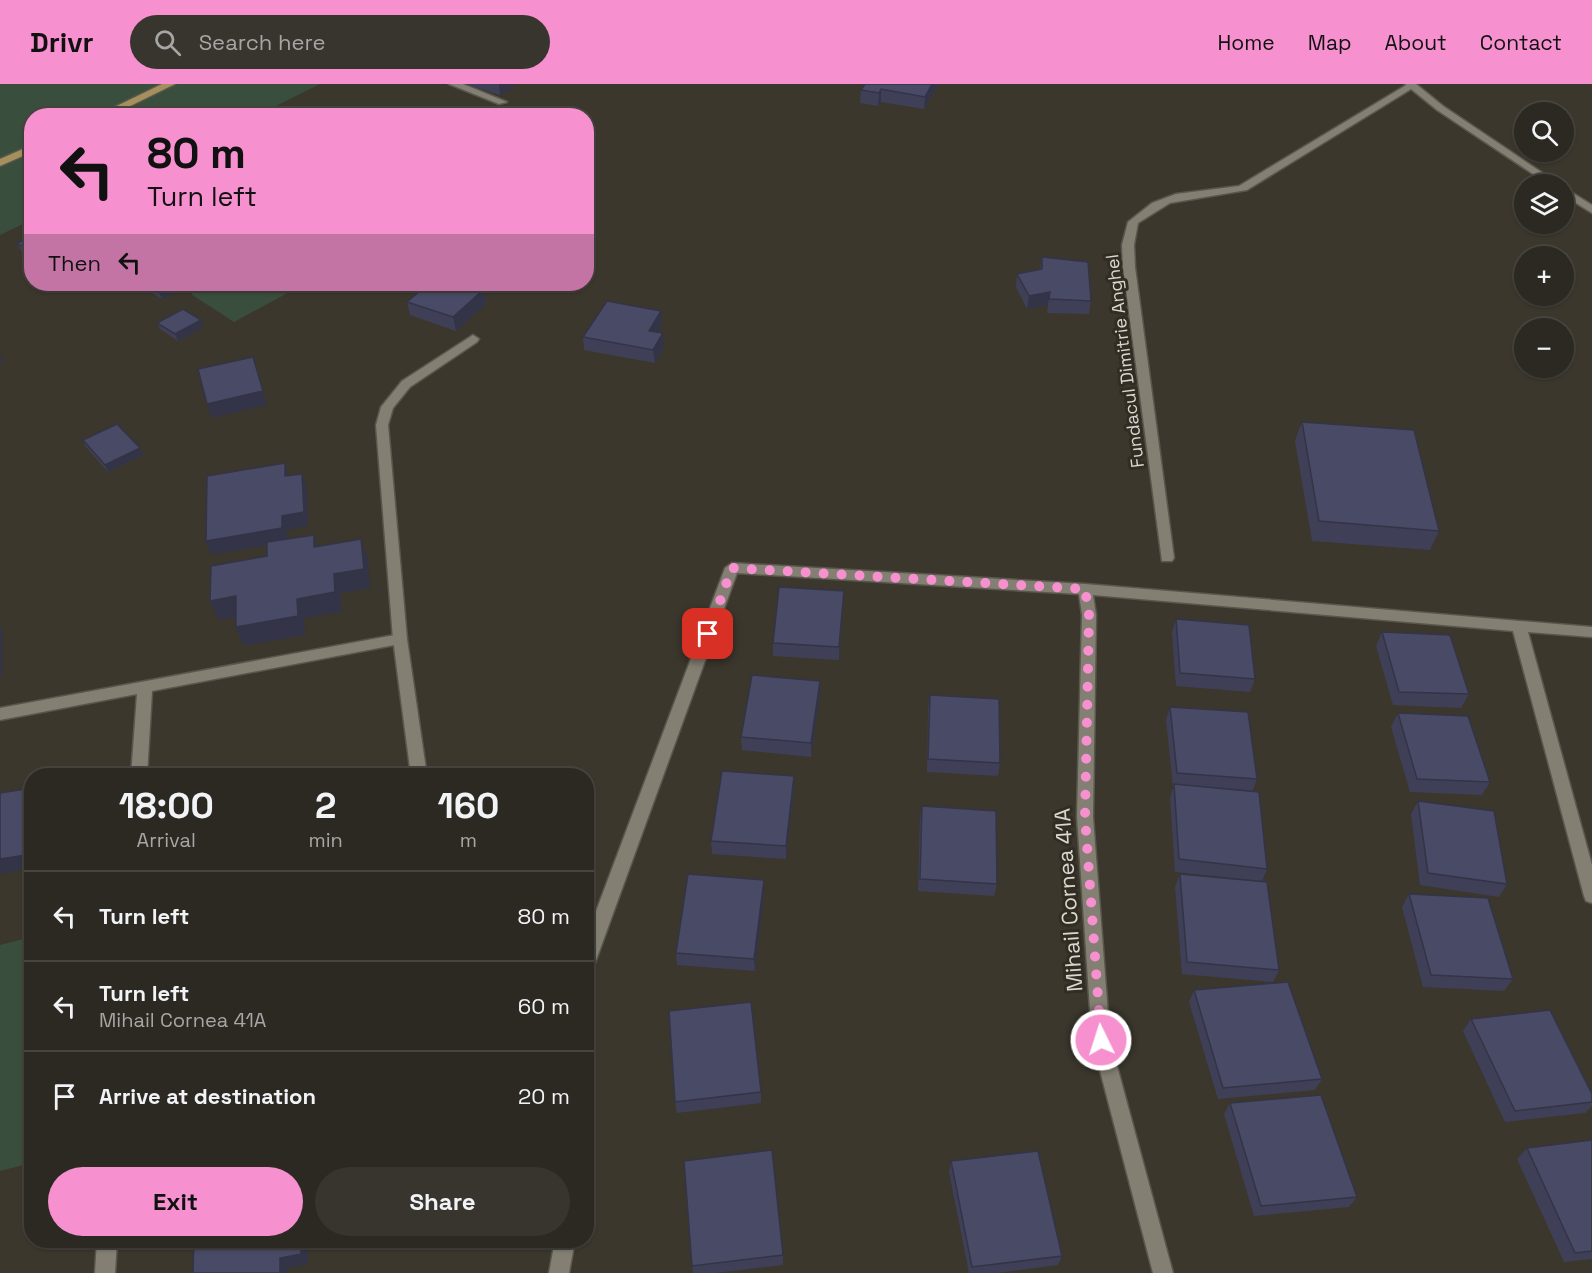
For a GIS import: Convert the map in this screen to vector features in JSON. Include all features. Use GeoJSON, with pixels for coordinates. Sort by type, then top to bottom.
{"type":"FeatureCollection","features":[{"type":"Feature","properties":{"kind":"main road"},"geometry":{"type":"LineString","coordinates":[[118,108],[170,84]]}},
{"type":"Feature","properties":{"kind":"main road"},"geometry":{"type":"LineString","coordinates":[[0,163],[24,152]]}},
{"type":"Feature","properties":{"kind":"street"},"geometry":{"type":"LineString","coordinates":[[454,84],[502,102]]}},
{"type":"Feature","properties":{"kind":"street"},"geometry":{"type":"LineString","coordinates":[[1411,85],[1540,174]]}},
{"type":"Feature","properties":{"kind":"street","name":"Fundacul Dimitrie Anghel"},"geometry":{"type":"LineString","coordinates":[[1167,558],[1129,267],[1128,245],[1133,222],[1157,205],[1177,198],[1227,193],[1244,188],[1411,85]]}},
{"type":"Feature","properties":{"kind":"street"},"geometry":{"type":"LineString","coordinates":[[1574,198],[1592,210]]}},
{"type":"Feature","properties":{"kind":"street"},"geometry":{"type":"LineString","coordinates":[[418,768],[400,639],[382,425],[387,407],[406,384],[473,339]]}},
{"type":"Feature","properties":{"kind":"street"},"geometry":{"type":"LineString","coordinates":[[594,941],[732,568],[1085,589],[1592,632]]}},
{"type":"Feature","properties":{"kind":"street","name":"Mihail Cornea 41A"},"geometry":{"type":"LineString","coordinates":[[1085,589],[1089,615],[1085,817],[1101,1040],[1162,1273]]}},
{"type":"Feature","properties":{"kind":"street"},"geometry":{"type":"LineString","coordinates":[[1519,625],[1592,896]]}},
{"type":"Feature","properties":{"kind":"street"},"geometry":{"type":"LineString","coordinates":[[0,714],[400,639]]}},
{"type":"Feature","properties":{"kind":"street"},"geometry":{"type":"LineString","coordinates":[[140,768],[145,687]]}},
{"type":"Feature","properties":{"kind":"street"},"geometry":{"type":"LineString","coordinates":[[105,1273],[107,1248]]}},
{"type":"Feature","properties":{"kind":"street"},"geometry":{"type":"LineString","coordinates":[[559,1273],[564,1248]]}},
{"type":"Feature","properties":{"kind":"green space"},"geometry":{"type":"Polygon","coordinates":[[[0,84],[320,84],[272,108],[24,108],[24,223],[0,235],[0,84]]]}},
{"type":"Feature","properties":{"kind":"green space"},"geometry":{"type":"Polygon","coordinates":[[[197,291],[291,291],[234,322],[191,294],[197,291]]]}},
{"type":"Feature","properties":{"kind":"green space"},"geometry":{"type":"Polygon","coordinates":[[[24,939],[24,1165],[0,1171],[0,945],[24,939]]]}},
{"type":"Feature","properties":{"kind":"building"},"geometry":{"type":"Polygon","coordinates":[[[865,84],[932,84],[925,97],[881,89],[879,93],[861,90],[865,84]]]}},
{"type":"Feature","properties":{"kind":"building"},"geometry":{"type":"Polygon","coordinates":[[[24,240],[24,248],[17,243],[24,240]]]}},
{"type":"Feature","properties":{"kind":"building"},"geometry":{"type":"Polygon","coordinates":[[[1042,257],[1088,262],[1091,301],[1049,299],[1050,292],[1029,296],[1017,274],[1042,269],[1042,257]]]}},
{"type":"Feature","properties":{"kind":"building"},"geometry":{"type":"Polygon","coordinates":[[[420,291],[482,291],[453,317],[407,302],[420,291]]]}},
{"type":"Feature","properties":{"kind":"building"},"geometry":{"type":"Polygon","coordinates":[[[607,301],[661,311],[649,331],[663,333],[653,350],[583,337],[607,301]]]}},
{"type":"Feature","properties":{"kind":"building"},"geometry":{"type":"Polygon","coordinates":[[[183,309],[201,320],[175,334],[157,323],[183,309]]]}},
{"type":"Feature","properties":{"kind":"building"},"geometry":{"type":"Polygon","coordinates":[[[253,357],[263,391],[207,404],[198,369],[253,357]]]}},
{"type":"Feature","properties":{"kind":"building"},"geometry":{"type":"Polygon","coordinates":[[[1302,422],[1414,430],[1439,531],[1319,521],[1302,422]]]}},
{"type":"Feature","properties":{"kind":"building"},"geometry":{"type":"Polygon","coordinates":[[[117,424],[140,448],[105,465],[83,440],[117,424]]]}},
{"type":"Feature","properties":{"kind":"building"},"geometry":{"type":"Polygon","coordinates":[[[285,463],[285,476],[302,474],[304,512],[282,516],[282,528],[206,541],[207,476],[285,463]]]}},
{"type":"Feature","properties":{"kind":"building"},"geometry":{"type":"Polygon","coordinates":[[[314,535],[314,547],[361,539],[364,569],[334,574],[335,592],[297,599],[298,616],[236,627],[236,596],[210,601],[211,566],[267,556],[267,542],[314,535]]]}},
{"type":"Feature","properties":{"kind":"building"},"geometry":{"type":"Polygon","coordinates":[[[779,587],[844,591],[839,647],[773,643],[779,587]]]}},
{"type":"Feature","properties":{"kind":"building"},"geometry":{"type":"Polygon","coordinates":[[[1176,619],[1249,625],[1255,679],[1180,673],[1176,619]]]}},
{"type":"Feature","properties":{"kind":"building"},"geometry":{"type":"Polygon","coordinates":[[[1382,632],[1450,635],[1469,694],[1399,692],[1382,632]]]}},
{"type":"Feature","properties":{"kind":"building"},"geometry":{"type":"Polygon","coordinates":[[[752,675],[820,681],[811,743],[741,737],[752,675]]]}},
{"type":"Feature","properties":{"kind":"building"},"geometry":{"type":"Polygon","coordinates":[[[930,695],[999,699],[1000,763],[928,759],[930,695]]]}},
{"type":"Feature","properties":{"kind":"building"},"geometry":{"type":"Polygon","coordinates":[[[1170,707],[1248,712],[1257,779],[1177,773],[1170,707]]]}},
{"type":"Feature","properties":{"kind":"building"},"geometry":{"type":"Polygon","coordinates":[[[1398,713],[1468,716],[1490,782],[1417,779],[1398,713]]]}},
{"type":"Feature","properties":{"kind":"building"},"geometry":{"type":"Polygon","coordinates":[[[722,771],[794,776],[786,846],[711,841],[722,771]]]}},
{"type":"Feature","properties":{"kind":"building"},"geometry":{"type":"Polygon","coordinates":[[[1174,784],[1259,792],[1267,869],[1179,859],[1174,784]]]}},
{"type":"Feature","properties":{"kind":"building"},"geometry":{"type":"Polygon","coordinates":[[[24,789],[24,855],[0,859],[0,793],[24,789]]]}},
{"type":"Feature","properties":{"kind":"building"},"geometry":{"type":"Polygon","coordinates":[[[1418,801],[1494,811],[1507,884],[1428,873],[1418,801]]]}},
{"type":"Feature","properties":{"kind":"building"},"geometry":{"type":"Polygon","coordinates":[[[922,806],[996,811],[997,884],[920,879],[922,806]]]}},
{"type":"Feature","properties":{"kind":"building"},"geometry":{"type":"Polygon","coordinates":[[[688,874],[764,880],[754,959],[676,953],[688,874]]]}},
{"type":"Feature","properties":{"kind":"building"},"geometry":{"type":"Polygon","coordinates":[[[1180,874],[1267,882],[1279,970],[1187,962],[1180,874]]]}},
{"type":"Feature","properties":{"kind":"building"},"geometry":{"type":"Polygon","coordinates":[[[1409,894],[1488,898],[1513,979],[1431,975],[1409,894]]]}},
{"type":"Feature","properties":{"kind":"building"},"geometry":{"type":"Polygon","coordinates":[[[1288,982],[1322,1079],[1223,1088],[1194,990],[1288,982]]]}},
{"type":"Feature","properties":{"kind":"building"},"geometry":{"type":"Polygon","coordinates":[[[751,1002],[761,1092],[675,1102],[669,1011],[751,1002]]]}},
{"type":"Feature","properties":{"kind":"building"},"geometry":{"type":"Polygon","coordinates":[[[1550,1010],[1592,1094],[1592,1102],[1515,1111],[1471,1019],[1550,1010]]]}},
{"type":"Feature","properties":{"kind":"building"},"geometry":{"type":"Polygon","coordinates":[[[1321,1095],[1357,1197],[1261,1206],[1230,1103],[1321,1095]]]}},
{"type":"Feature","properties":{"kind":"building"},"geometry":{"type":"Polygon","coordinates":[[[1592,1140],[1592,1251],[1575,1253],[1527,1148],[1592,1140]]]}},
{"type":"Feature","properties":{"kind":"building"},"geometry":{"type":"Polygon","coordinates":[[[772,1150],[783,1255],[692,1266],[684,1161],[772,1150]]]}},
{"type":"Feature","properties":{"kind":"building"},"geometry":{"type":"Polygon","coordinates":[[[1038,1151],[1062,1256],[972,1267],[951,1161],[1038,1151]]]}},
{"type":"Feature","properties":{"kind":"building"},"geometry":{"type":"Polygon","coordinates":[[[194,1248],[301,1248],[301,1254],[280,1258],[280,1273],[193,1273],[194,1248]]]}},
{"type":"Feature","properties":{"kind":"route"},"geometry":{"type":"LineString","coordinates":[[708,634],[732,568],[1085,589],[1089,615],[1085,817],[1101,1040]]}}]}
